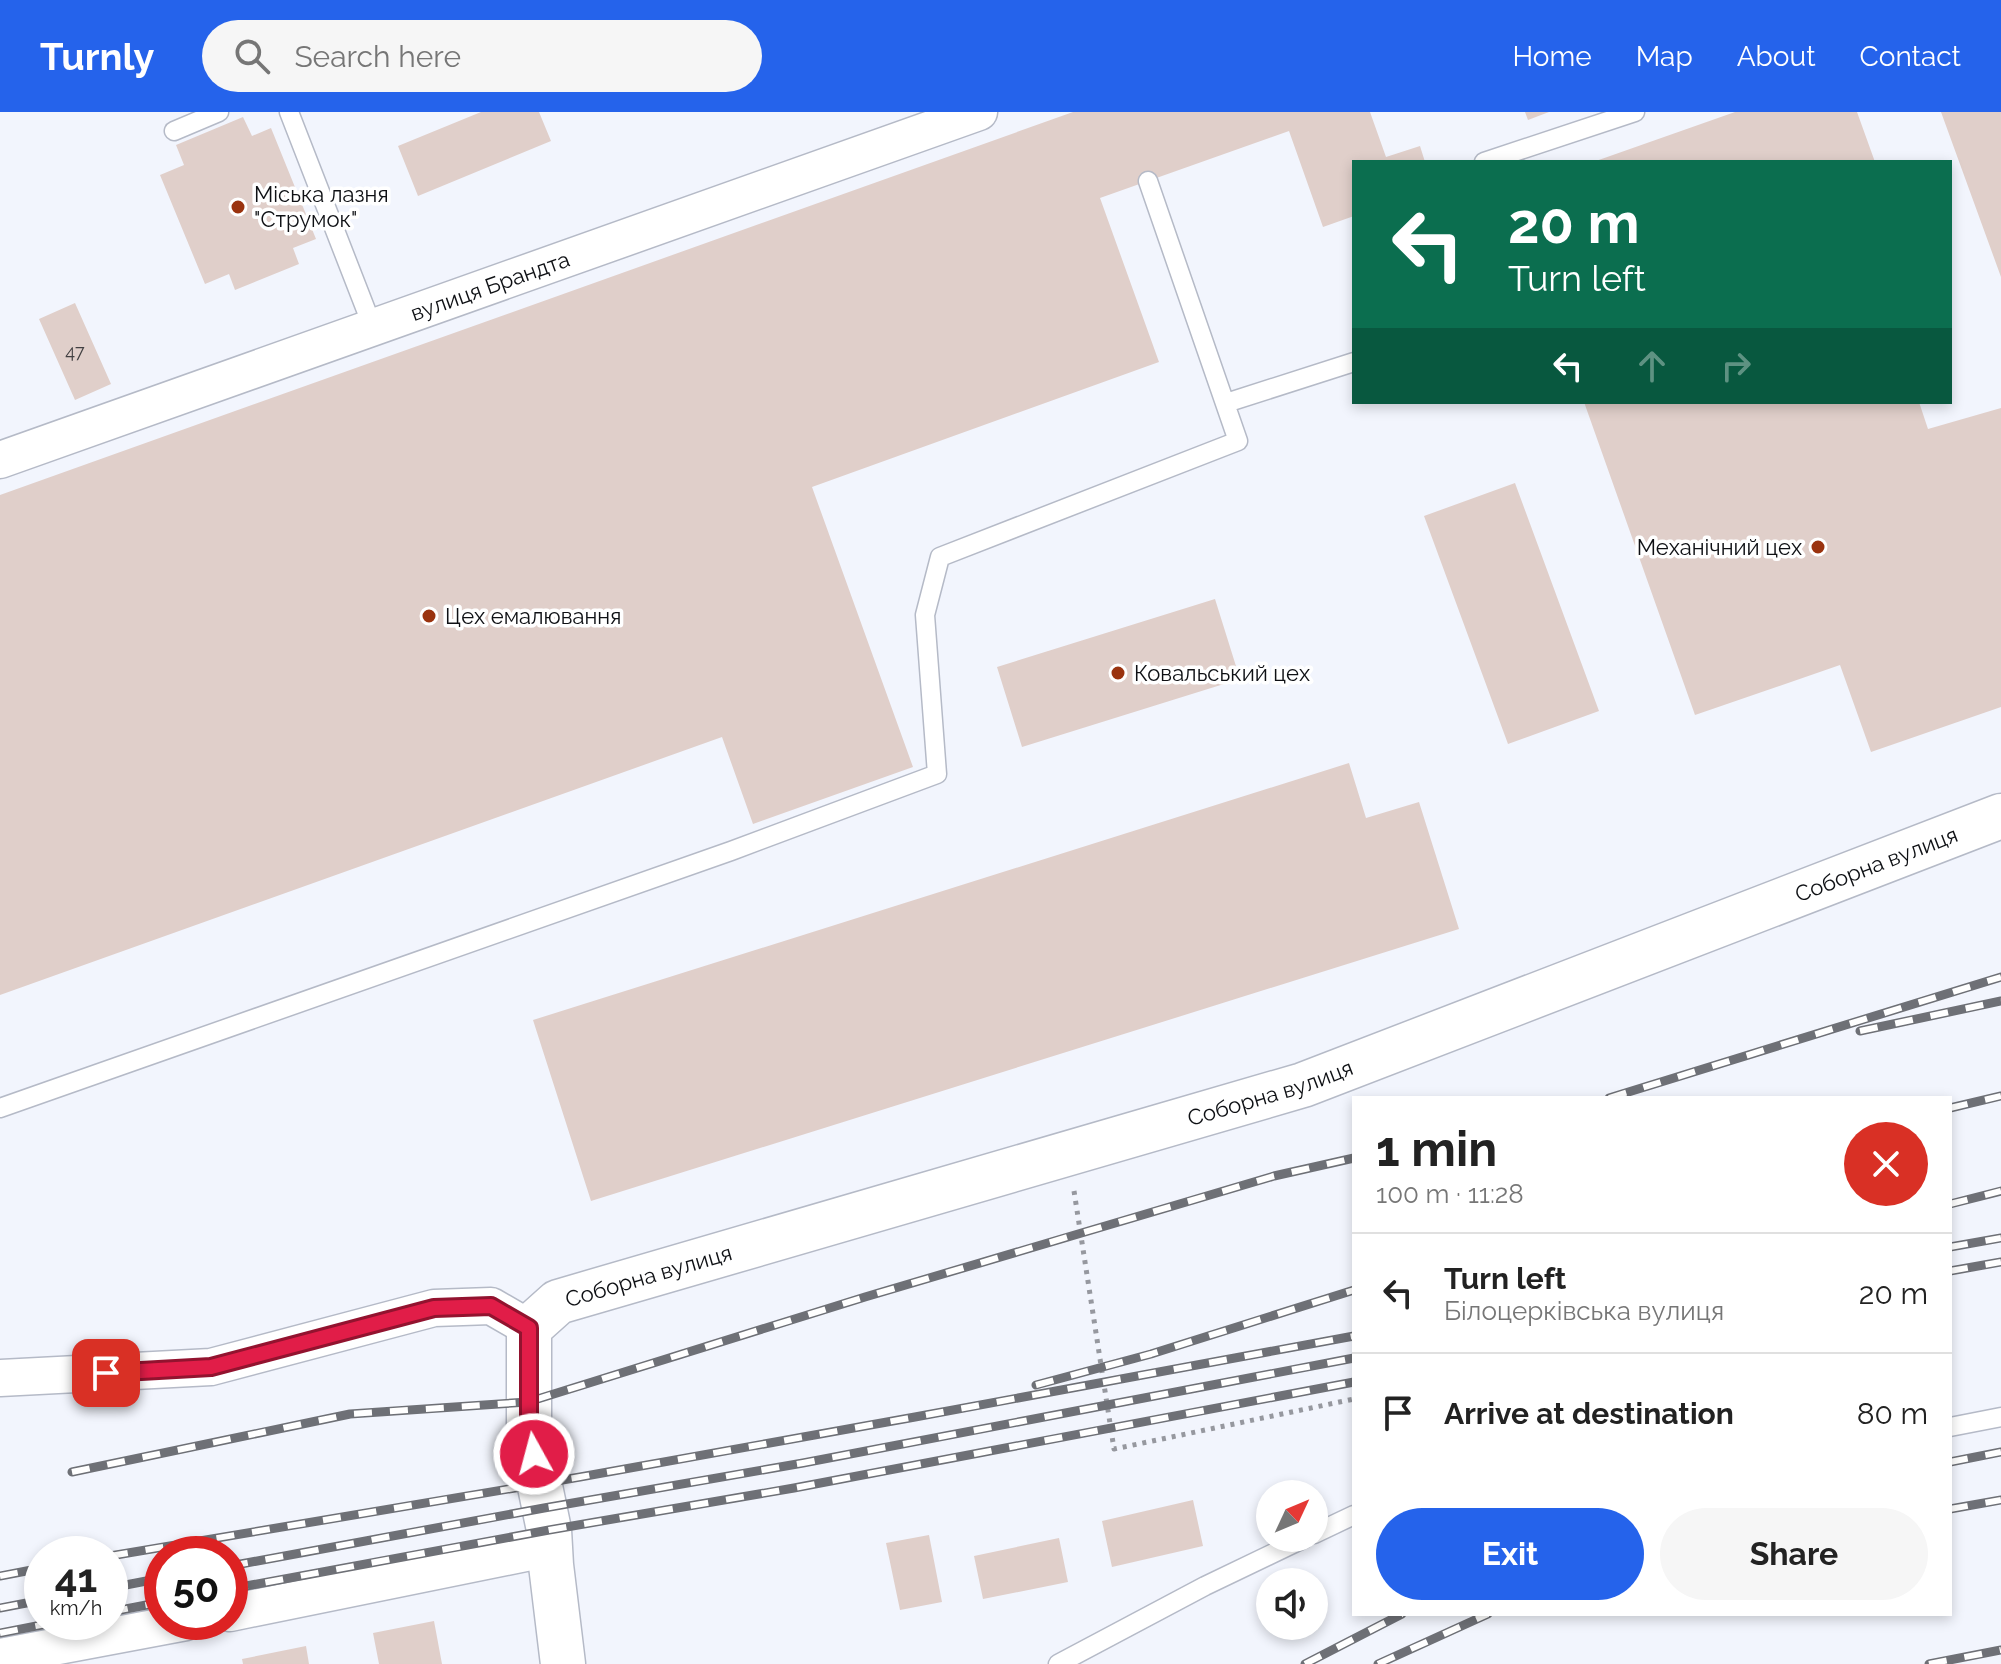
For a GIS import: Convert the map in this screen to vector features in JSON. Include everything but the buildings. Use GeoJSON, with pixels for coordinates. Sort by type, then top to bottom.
{"type":"FeatureCollection","features":[{"type":"Feature","properties":{"kind":"main road","name":"Соборна вулиця"},"geometry":{"type":"LineString","coordinates":[[529,1328],[558,1302],[1303,1085],[2001,816]]}},
{"type":"Feature","properties":{"kind":"main road"},"geometry":{"type":"LineString","coordinates":[[529,1328],[529,1433],[549,1530],[563,1664]]}},
{"type":"Feature","properties":{"kind":"street","name":"вулиця Брандта"},"geometry":{"type":"LineString","coordinates":[[0,460],[979,112]]}},
{"type":"Feature","properties":{"kind":"street"},"geometry":{"type":"LineString","coordinates":[[0,1378],[211,1367],[434,1308],[491,1306],[529,1328]]}},
{"type":"Feature","properties":{"kind":"street"},"geometry":{"type":"LineString","coordinates":[[248,1609],[550,1548]]}},
{"type":"Feature","properties":{"kind":"street"},"geometry":{"type":"LineString","coordinates":[[0,1657],[144,1630]]}},
{"type":"Feature","properties":{"kind":"lane"},"geometry":{"type":"LineString","coordinates":[[174,131],[219,112]]}},
{"type":"Feature","properties":{"kind":"lane"},"geometry":{"type":"LineString","coordinates":[[289,112],[373,328]]}},
{"type":"Feature","properties":{"kind":"lane"},"geometry":{"type":"LineString","coordinates":[[1490,160],[1635,112]]}},
{"type":"Feature","properties":{"kind":"lane"},"geometry":{"type":"LineString","coordinates":[[0,1108],[731,851],[937,774],[925,615],[940,557],[1238,441],[1148,181]]}},
{"type":"Feature","properties":{"kind":"lane"},"geometry":{"type":"LineString","coordinates":[[1226,403],[1352,363]]}},
{"type":"Feature","properties":{"kind":"lane"},"geometry":{"type":"LineString","coordinates":[[1952,1427],[2001,1417]]}},
{"type":"Feature","properties":{"kind":"lane"},"geometry":{"type":"LineString","coordinates":[[1328,1527],[1352,1516]]}},
{"type":"Feature","properties":{"kind":"lane"},"geometry":{"type":"LineString","coordinates":[[1058,1664],[1276,1552]]}},
{"type":"Feature","properties":{"kind":"path"},"geometry":{"type":"LineString","coordinates":[[1090,1147],[1073,1185],[1114,1449],[1352,1399]]}},
{"type":"Feature","properties":{"kind":"railway"},"geometry":{"type":"LineString","coordinates":[[1615,1096],[2001,977]]}},
{"type":"Feature","properties":{"kind":"railway"},"geometry":{"type":"LineString","coordinates":[[1860,1031],[2001,1001]]}},
{"type":"Feature","properties":{"kind":"railway"},"geometry":{"type":"LineString","coordinates":[[1952,1108],[2001,1096]]}},
{"type":"Feature","properties":{"kind":"railway"},"geometry":{"type":"LineString","coordinates":[[72,1472],[350,1414],[528,1402],[865,1297],[1274,1176],[1352,1158]]}},
{"type":"Feature","properties":{"kind":"railway"},"geometry":{"type":"LineString","coordinates":[[1952,1203],[2001,1191]]}},
{"type":"Feature","properties":{"kind":"railway"},"geometry":{"type":"LineString","coordinates":[[1952,1247],[2001,1238]]}},
{"type":"Feature","properties":{"kind":"railway"},"geometry":{"type":"LineString","coordinates":[[1952,1271],[2001,1262]]}},
{"type":"Feature","properties":{"kind":"railway"},"geometry":{"type":"LineString","coordinates":[[1036,1385],[1151,1354],[1352,1291]]}},
{"type":"Feature","properties":{"kind":"railway"},"geometry":{"type":"LineString","coordinates":[[128,1553],[580,1477],[1352,1336]]}},
{"type":"Feature","properties":{"kind":"railway"},"geometry":{"type":"LineString","coordinates":[[248,1563],[803,1463],[1352,1358]]}},
{"type":"Feature","properties":{"kind":"railway"},"geometry":{"type":"LineString","coordinates":[[248,1586],[794,1488],[1352,1382]]}},
{"type":"Feature","properties":{"kind":"railway"},"geometry":{"type":"LineString","coordinates":[[1952,1462],[2001,1452]]}},
{"type":"Feature","properties":{"kind":"railway"},"geometry":{"type":"LineString","coordinates":[[1952,1509],[2001,1500]]}},
{"type":"Feature","properties":{"kind":"railway"},"geometry":{"type":"LineString","coordinates":[[0,1576],[24,1571]]}},
{"type":"Feature","properties":{"kind":"railway"},"geometry":{"type":"LineString","coordinates":[[128,1585],[144,1581]]}},
{"type":"Feature","properties":{"kind":"railway"},"geometry":{"type":"LineString","coordinates":[[0,1608],[24,1603]]}},
{"type":"Feature","properties":{"kind":"railway"},"geometry":{"type":"LineString","coordinates":[[128,1609],[144,1605]]}},
{"type":"Feature","properties":{"kind":"railway"},"geometry":{"type":"LineString","coordinates":[[1305,1664],[1398,1616]]}},
{"type":"Feature","properties":{"kind":"railway"},"geometry":{"type":"LineString","coordinates":[[1378,1664],[1484,1616]]}},
{"type":"Feature","properties":{"kind":"railway"},"geometry":{"type":"LineString","coordinates":[[0,1633],[24,1628]]}},
{"type":"Feature","properties":{"kind":"railway"},"geometry":{"type":"LineString","coordinates":[[1929,1664],[2001,1650]]}},
{"type":"Feature","properties":{"kind":"place","name":"Міська лазня \"Струмок\""},"geometry":{"type":"Point","coordinates":[238,207]}},
{"type":"Feature","properties":{"kind":"place","name":"Механічний цех"},"geometry":{"type":"Point","coordinates":[1818,547]}},
{"type":"Feature","properties":{"kind":"place","name":"Цех емалювання"},"geometry":{"type":"Point","coordinates":[429,616]}},
{"type":"Feature","properties":{"kind":"place","name":"Ковальський цех"},"geometry":{"type":"Point","coordinates":[1118,673]}},
{"type":"Feature","properties":{"kind":"route"},"geometry":{"type":"LineString","coordinates":[[106,1373],[211,1367],[434,1308],[491,1306],[529,1328],[529,1433],[534,1454]]}}]}
